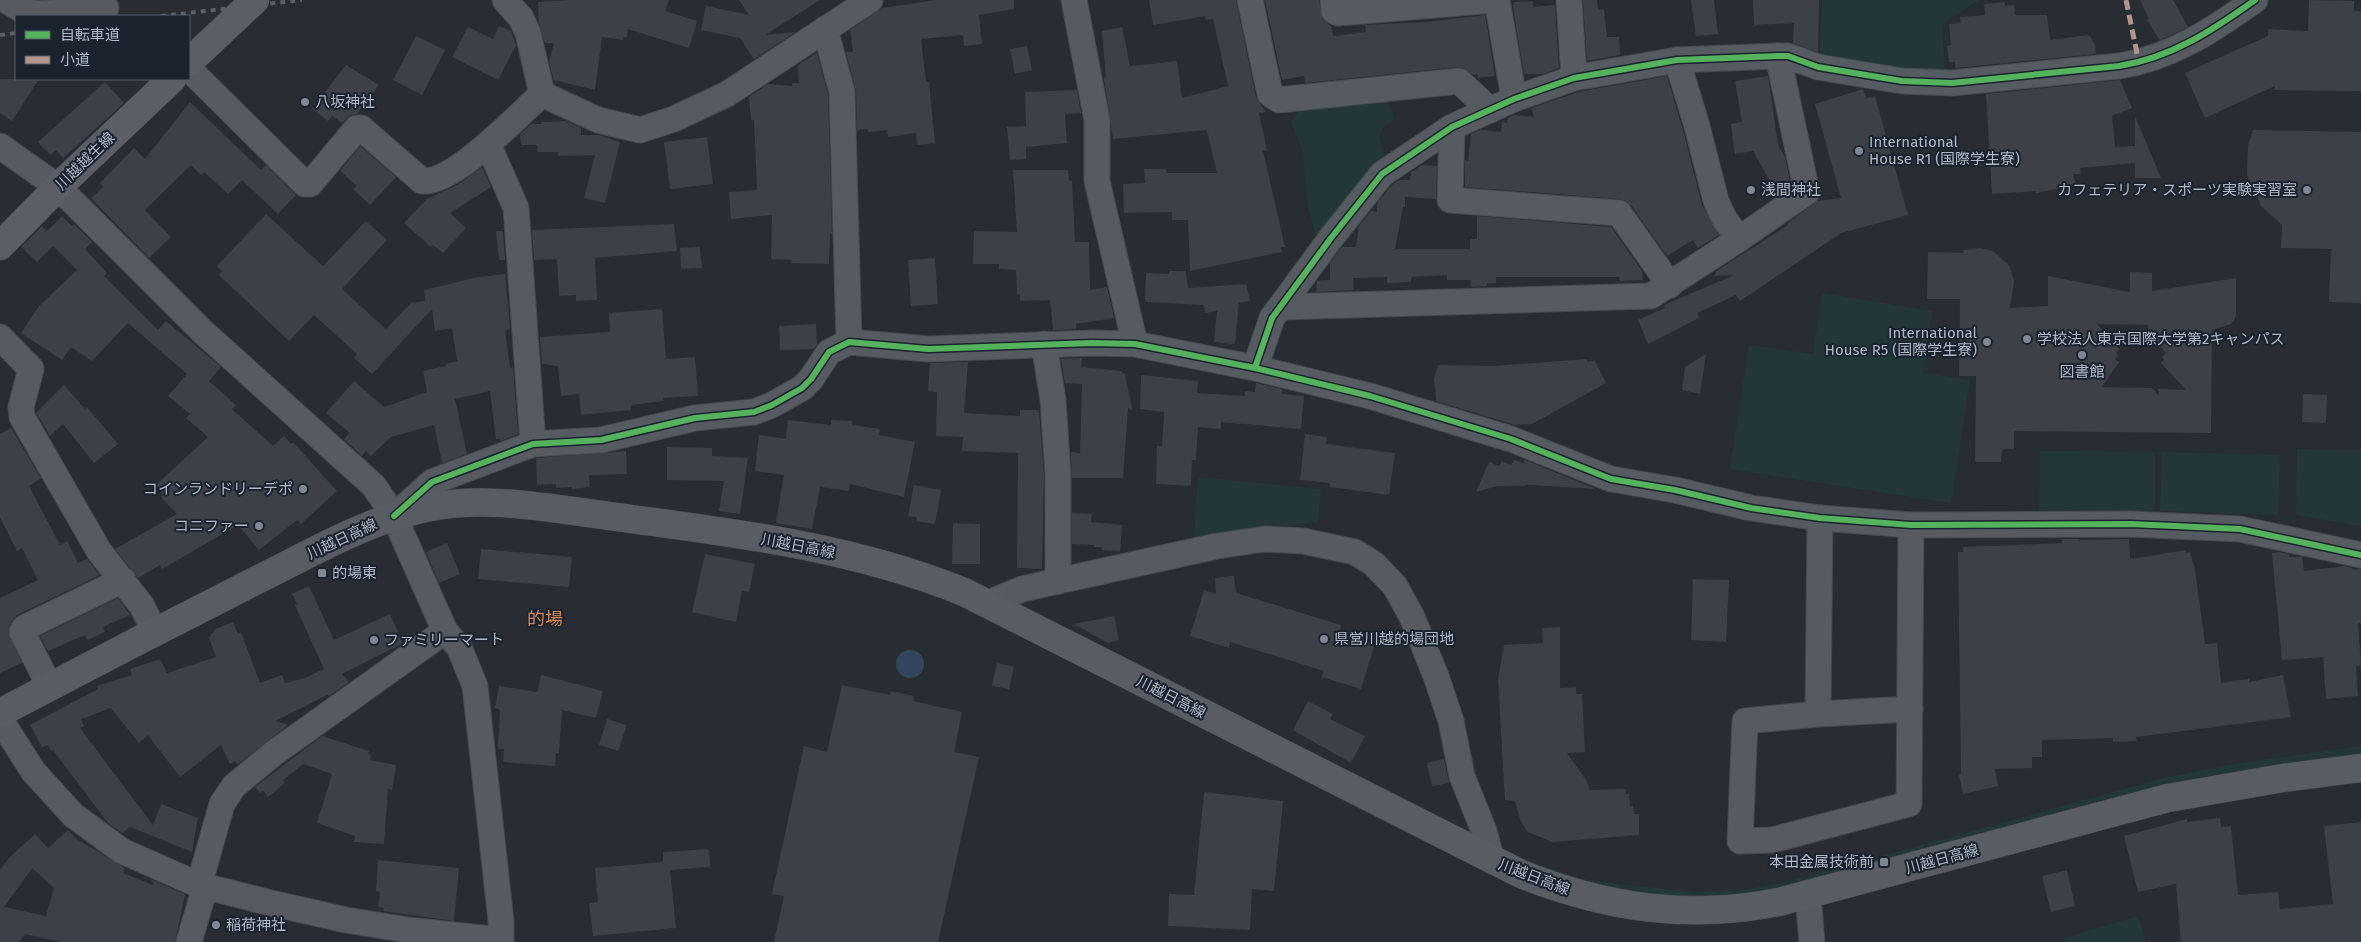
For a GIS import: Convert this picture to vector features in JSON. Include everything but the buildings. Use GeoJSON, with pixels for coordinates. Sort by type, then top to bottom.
{"type":"FeatureCollection","features":[{"type":"Feature","properties":{"kind":"main road"},"geometry":{"type":"LineString","coordinates":[[190,61],[255,0]]}},
{"type":"Feature","properties":{"kind":"main road","name":"川越越生線"},"geometry":{"type":"LineString","coordinates":[[0,246],[58,186],[171,80]]}},
{"type":"Feature","properties":{"kind":"main road","name":"川越日高線"},"geometry":{"type":"LineString","coordinates":[[0,713],[340,539],[394,516],[426,508],[458,504],[492,504],[527,506],[670,524],[780,541],[885,564],[935,581],[986,604],[1492,861],[1545,884],[1614,903],[1644,908],[1670,911],[1755,907],[1808,896],[2168,798],[2283,778],[2361,768]]}},
{"type":"Feature","properties":{"kind":"street"},"geometry":{"type":"LineString","coordinates":[[6,0],[22,10],[38,14],[106,8]]}},
{"type":"Feature","properties":{"kind":"street"},"geometry":{"type":"LineString","coordinates":[[505,0],[521,18],[528,33],[542,94]]}},
{"type":"Feature","properties":{"kind":"street"},"geometry":{"type":"LineString","coordinates":[[542,94],[598,120],[640,130],[674,119],[727,94],[870,0]]}},
{"type":"Feature","properties":{"kind":"street"},"geometry":{"type":"LineString","coordinates":[[1074,0],[1096,120],[1097,181],[1135,344]]}},
{"type":"Feature","properties":{"kind":"street"},"geometry":{"type":"LineString","coordinates":[[1250,0],[1270,94],[1279,100],[1459,81],[1490,110]]}},
{"type":"Feature","properties":{"kind":"street"},"geometry":{"type":"LineString","coordinates":[[1333,0],[1334,11],[1338,13],[1496,0],[1514,99]]}},
{"type":"Feature","properties":{"kind":"street"},"geometry":{"type":"LineString","coordinates":[[1569,0],[1574,78]]}},
{"type":"Feature","properties":{"kind":"street"},"geometry":{"type":"LineString","coordinates":[[1255,368],[1272,318],[1331,238],[1382,174],[1452,127],[1514,99],[1574,78],[1677,60],[1788,56],[1818,68],[1902,81],[1952,83],[2144,63],[2186,46],[2255,0]]}},
{"type":"Feature","properties":{"kind":"street"},"geometry":{"type":"LineString","coordinates":[[825,29],[842,92],[849,342]]}},
{"type":"Feature","properties":{"kind":"street"},"geometry":{"type":"LineString","coordinates":[[1281,308],[1651,296],[1807,192],[1778,56]]}},
{"type":"Feature","properties":{"kind":"street"},"geometry":{"type":"LineString","coordinates":[[1677,60],[1697,126],[1716,201],[1724,218],[1739,239]]}},
{"type":"Feature","properties":{"kind":"street"},"geometry":{"type":"LineString","coordinates":[[190,70],[305,184],[310,184],[357,128],[361,128],[422,181],[431,182],[451,172],[488,144],[542,94]]}},
{"type":"Feature","properties":{"kind":"street"},"geometry":{"type":"LineString","coordinates":[[1452,127],[1450,200],[1619,213],[1670,285]]}},
{"type":"Feature","properties":{"kind":"street"},"geometry":{"type":"LineString","coordinates":[[488,144],[516,208],[533,444]]}},
{"type":"Feature","properties":{"kind":"street"},"geometry":{"type":"LineString","coordinates":[[0,146],[58,186],[202,331],[374,486],[394,516],[445,632],[459,647],[475,686],[501,921],[501,941],[408,930],[346,920],[202,886],[122,851],[73,815],[33,771],[0,718]]}},
{"type":"Feature","properties":{"kind":"street"},"geometry":{"type":"LineString","coordinates":[[0,337],[31,369],[21,407],[22,417],[99,551],[142,606],[155,632]]}},
{"type":"Feature","properties":{"kind":"street"},"geometry":{"type":"LineString","coordinates":[[394,516],[432,482],[533,444],[601,440],[695,418],[754,412],[772,405],[802,388],[811,379],[829,352],[849,342],[928,349],[1044,344],[1135,344],[1255,368],[1370,396],[1511,439],[1611,479],[1675,490],[1751,508],[1820,518],[1911,525],[2131,524],[2240,530],[2361,555]]}},
{"type":"Feature","properties":{"kind":"street"},"geometry":{"type":"LineString","coordinates":[[1044,344],[1053,400],[1058,475],[1058,581]]}},
{"type":"Feature","properties":{"kind":"street"},"geometry":{"type":"LineString","coordinates":[[1818,714],[1820,518]]}},
{"type":"Feature","properties":{"kind":"street"},"geometry":{"type":"LineString","coordinates":[[1910,709],[1745,720],[1740,841],[1772,840],[1909,804],[1910,709],[1911,525]]}},
{"type":"Feature","properties":{"kind":"street"},"geometry":{"type":"LineString","coordinates":[[986,604],[1022,589],[1217,546],[1265,539],[1331,545],[1355,552],[1374,564],[1395,586],[1412,617],[1436,676],[1451,720],[1462,776],[1484,831],[1492,861]]}},
{"type":"Feature","properties":{"kind":"street"},"geometry":{"type":"LineString","coordinates":[[50,687],[22,632],[24,628],[123,580]]}},
{"type":"Feature","properties":{"kind":"street"},"geometry":{"type":"LineString","coordinates":[[189,942],[222,804],[234,786],[274,753],[445,632]]}},
{"type":"Feature","properties":{"kind":"street"},"geometry":{"type":"LineString","coordinates":[[1808,896],[1812,942]]}},
{"type":"Feature","properties":{"kind":"green space"},"geometry":{"type":"Polygon","coordinates":[[[1822,0],[1979,0],[1942,24],[1945,75],[1820,60],[1822,0]]]}},
{"type":"Feature","properties":{"kind":"green space"},"geometry":{"type":"Polygon","coordinates":[[[1387,100],[1395,119],[1384,126],[1379,135],[1384,155],[1378,169],[1329,232],[1316,235],[1309,211],[1302,149],[1291,122],[1300,110],[1387,100]]]}},
{"type":"Feature","properties":{"kind":"green space"},"geometry":{"type":"Polygon","coordinates":[[[1822,293],[1932,311],[1923,373],[1970,380],[1951,503],[1730,469],[1749,345],[1813,354],[1822,293]]]}},
{"type":"Feature","properties":{"kind":"green space"},"geometry":{"type":"Polygon","coordinates":[[[2297,449],[2361,450],[2361,526],[2296,515],[2297,449]]]}},
{"type":"Feature","properties":{"kind":"green space"},"geometry":{"type":"Polygon","coordinates":[[[2040,451],[2155,452],[2155,511],[2039,511],[2040,451]]]}},
{"type":"Feature","properties":{"kind":"green space"},"geometry":{"type":"Polygon","coordinates":[[[2162,452],[2280,455],[2278,515],[2160,511],[2162,452]]]}},
{"type":"Feature","properties":{"kind":"green space"},"geometry":{"type":"Polygon","coordinates":[[[1198,477],[1321,489],[1318,522],[1194,537],[1198,477]]]}},
{"type":"Feature","properties":{"kind":"green space"},"geometry":{"type":"Polygon","coordinates":[[[2361,746],[2361,755],[1797,886],[1717,899],[1618,893],[1521,863],[1505,852],[1579,878],[1601,882],[1693,892],[1743,890],[1785,882],[1853,864],[2164,778],[2233,764],[2361,746]]]}},
{"type":"Feature","properties":{"kind":"green space"},"geometry":{"type":"Polygon","coordinates":[[[2138,916],[2146,942],[2065,942],[2064,938],[2138,916]]]}},
{"type":"Feature","properties":{"kind":"water"},"geometry":{"type":"Polygon","coordinates":[[[910,650],[920,654],[924,664],[920,674],[910,678],[900,674],[896,664],[900,654],[910,650]]]}},
{"type":"Feature","properties":{"kind":"railway"},"geometry":{"type":"LineString","coordinates":[[170,15],[302,0]]}},
{"type":"Feature","properties":{"kind":"railway"},"geometry":{"type":"LineString","coordinates":[[0,35],[15,33]]}},
{"type":"Feature","properties":{"kind":"marked path"},"geometry":{"type":"LineString","coordinates":[[2126,0],[2139,63]]}},
{"type":"Feature","properties":{"kind":"cycle path"},"geometry":{"type":"LineString","coordinates":[[1255,368],[1272,318],[1331,238],[1382,174],[1452,127],[1514,99],[1574,78],[1677,60],[1788,56],[1818,67],[1902,81],[1952,83],[2119,66],[2156,57],[2174,50],[2207,32],[2255,0]]}},
{"type":"Feature","properties":{"kind":"cycle path"},"geometry":{"type":"LineString","coordinates":[[394,516],[432,482],[533,444],[601,440],[695,418],[754,412],[772,405],[802,388],[811,379],[829,352],[849,342],[928,349],[1092,343],[1135,344],[1255,368],[1370,396],[1511,439],[1611,479],[1675,490],[1751,508],[1820,518],[1911,525],[2131,524],[2240,529],[2361,555]]}},
{"type":"Feature","properties":{"kind":"place","name":"八坂神社"},"geometry":{"type":"Point","coordinates":[305,102]}},
{"type":"Feature","properties":{"kind":"place","name":"International House R1 (国際学生寮)"},"geometry":{"type":"Point","coordinates":[1859,151]}},
{"type":"Feature","properties":{"kind":"place","name":"浅間神社"},"geometry":{"type":"Point","coordinates":[1751,190]}},
{"type":"Feature","properties":{"kind":"place","name":"カフェテリア・スポーツ実験実習室"},"geometry":{"type":"Point","coordinates":[2307,190]}},
{"type":"Feature","properties":{"kind":"place","name":"学校法人東京国際大学第2キャンパス"},"geometry":{"type":"Point","coordinates":[2027,339]}},
{"type":"Feature","properties":{"kind":"place","name":"International House R5 (国際学生寮)"},"geometry":{"type":"Point","coordinates":[1987,342]}},
{"type":"Feature","properties":{"kind":"place","name":"図書館"},"geometry":{"type":"Point","coordinates":[2082,355]}},
{"type":"Feature","properties":{"kind":"place","name":"コインランドリーデポ"},"geometry":{"type":"Point","coordinates":[303,489]}},
{"type":"Feature","properties":{"kind":"place","name":"コニファー"},"geometry":{"type":"Point","coordinates":[259,526]}},
{"type":"Feature","properties":{"kind":"place","name":"的場東"},"geometry":{"type":"Point","coordinates":[322,573]}},
{"type":"Feature","properties":{"kind":"place","name":"県営川越的場団地"},"geometry":{"type":"Point","coordinates":[1324,639]}},
{"type":"Feature","properties":{"kind":"place","name":"ファミリーマート"},"geometry":{"type":"Point","coordinates":[374,640]}},
{"type":"Feature","properties":{"kind":"place","name":"本田金属技術前"},"geometry":{"type":"Point","coordinates":[1884,862]}},
{"type":"Feature","properties":{"kind":"place","name":"稲荷神社"},"geometry":{"type":"Point","coordinates":[216,925]}},
{"type":"Feature","properties":{"kind":"district","name":"的場"},"geometry":{"type":"Point","coordinates":[545,619]}}]}
